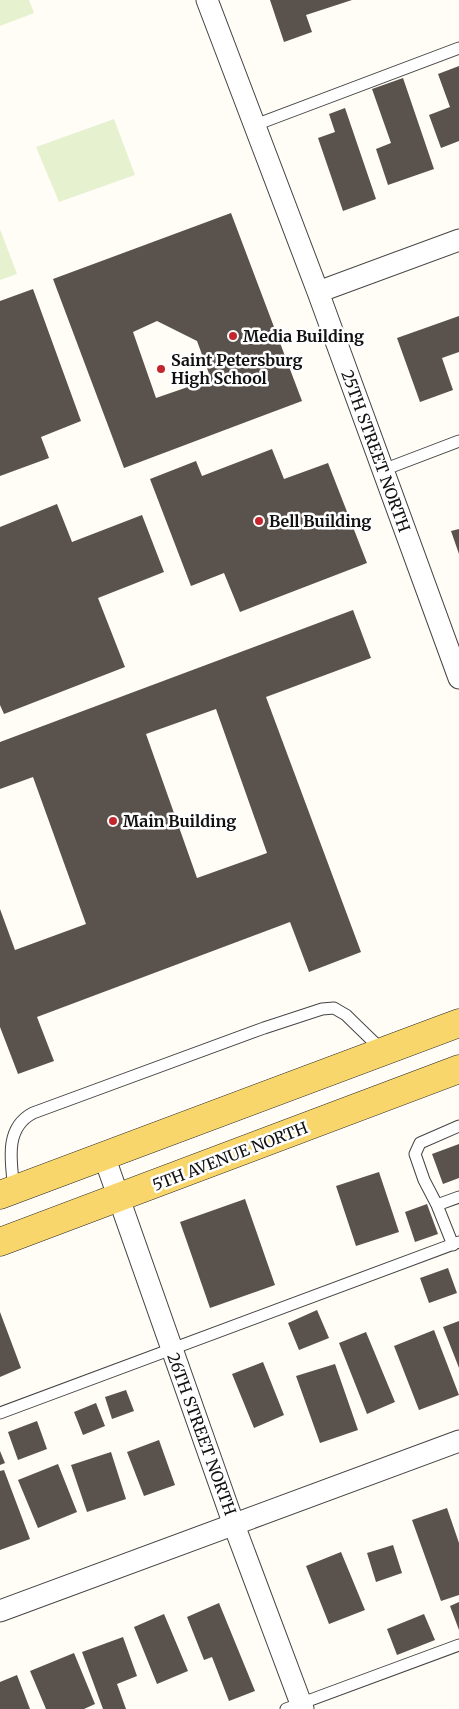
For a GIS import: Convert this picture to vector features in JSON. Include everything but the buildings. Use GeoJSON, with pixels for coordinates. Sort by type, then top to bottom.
{"type":"FeatureCollection","features":[{"type":"Feature","properties":{"kind":"main road"},"geometry":{"type":"LineString","coordinates":[[7,1193],[459,1023]]}},
{"type":"Feature","properties":{"kind":"main road","name":"5TH AVENUE NORTH"},"geometry":{"type":"LineString","coordinates":[[0,1242],[459,1070]]}},
{"type":"Feature","properties":{"kind":"street","name":"25TH STREET NORTH"},"geometry":{"type":"LineString","coordinates":[[207,0],[318,292],[383,470],[452,637],[459,678]]}},
{"type":"Feature","properties":{"kind":"street"},"geometry":{"type":"LineString","coordinates":[[318,292],[459,240]]}},
{"type":"Feature","properties":{"kind":"street","name":"26TH STREET NORTH"},"geometry":{"type":"LineString","coordinates":[[104,1156],[297,1707]]}},
{"type":"Feature","properties":{"kind":"street"},"geometry":{"type":"LineString","coordinates":[[0,1612],[459,1441]]}},
{"type":"Feature","properties":{"kind":"lane"},"geometry":{"type":"LineString","coordinates":[[255,125],[459,48]]}},
{"type":"Feature","properties":{"kind":"lane"},"geometry":{"type":"LineString","coordinates":[[383,470],[459,441]]}},
{"type":"Feature","properties":{"kind":"lane"},"geometry":{"type":"LineString","coordinates":[[7,1193],[10,1151],[16,1126],[22,1118],[264,1028],[322,1009],[334,1008],[346,1015],[383,1051]]}},
{"type":"Feature","properties":{"kind":"lane"},"geometry":{"type":"LineString","coordinates":[[0,1413],[456,1244],[424,1180],[415,1154],[420,1143],[459,1126]]}},
{"type":"Feature","properties":{"kind":"lane"},"geometry":{"type":"LineString","coordinates":[[437,1205],[459,1196]]}},
{"type":"Feature","properties":{"kind":"lane"},"geometry":{"type":"LineString","coordinates":[[297,1707],[459,1645]]}},
{"type":"Feature","properties":{"kind":"green space"},"geometry":{"type":"Polygon","coordinates":[[[0,0],[29,0],[34,13],[0,26],[0,0]]]}},
{"type":"Feature","properties":{"kind":"green space"},"geometry":{"type":"Polygon","coordinates":[[[114,119],[135,175],[59,202],[36,147],[114,119]]]}},
{"type":"Feature","properties":{"kind":"green space"},"geometry":{"type":"Polygon","coordinates":[[[0,229],[17,274],[0,280],[0,229]]]}},
{"type":"Feature","properties":{"kind":"place","name":"Media Building"},"geometry":{"type":"Point","coordinates":[233,336]}},
{"type":"Feature","properties":{"kind":"place","name":"Saint Petersburg High School"},"geometry":{"type":"Point","coordinates":[161,369]}},
{"type":"Feature","properties":{"kind":"place","name":"Bell Building"},"geometry":{"type":"Point","coordinates":[259,521]}},
{"type":"Feature","properties":{"kind":"place","name":"Main Building"},"geometry":{"type":"Point","coordinates":[113,821]}}]}
